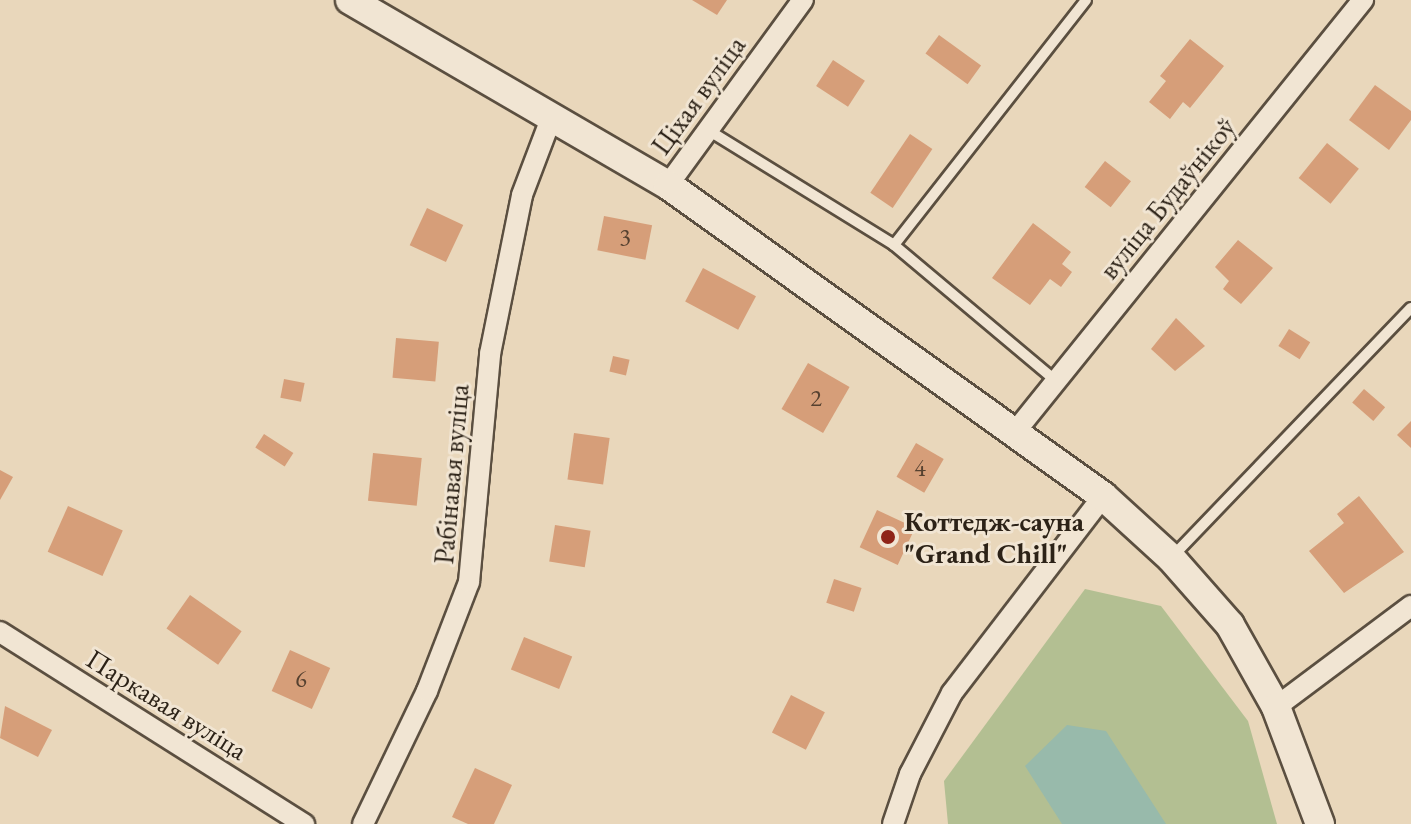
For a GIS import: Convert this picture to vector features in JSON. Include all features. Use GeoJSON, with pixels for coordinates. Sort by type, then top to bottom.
{"type":"FeatureCollection","features":[{"type":"Feature","properties":{"kind":"street"},"geometry":{"type":"LineString","coordinates":[[350,0],[668,185],[1103,496],[1171,558],[1230,625],[1276,707],[1320,824]]}},
{"type":"Feature","properties":{"kind":"street","name":"Ціхая вуліца"},"geometry":{"type":"LineString","coordinates":[[668,185],[803,0]]}},
{"type":"Feature","properties":{"kind":"street","name":"вуліца Будаўнікоў"},"geometry":{"type":"LineString","coordinates":[[1015,432],[1363,0]]}},
{"type":"Feature","properties":{"kind":"street","name":"Рабінавая вуліца"},"geometry":{"type":"LineString","coordinates":[[363,824],[427,691],[469,582],[490,354],[522,195],[552,116]]}},
{"type":"Feature","properties":{"kind":"street"},"geometry":{"type":"LineString","coordinates":[[893,824],[910,774],[952,693],[1103,496]]}},
{"type":"Feature","properties":{"kind":"street"},"geometry":{"type":"LineString","coordinates":[[1276,707],[1411,606]]}},
{"type":"Feature","properties":{"kind":"street","name":"Паркавая вуліца"},"geometry":{"type":"LineString","coordinates":[[0,632],[304,824]]}},
{"type":"Feature","properties":{"kind":"lane"},"geometry":{"type":"LineString","coordinates":[[894,245],[1086,0]]}},
{"type":"Feature","properties":{"kind":"lane"},"geometry":{"type":"LineString","coordinates":[[707,129],[894,245],[1056,381]]}},
{"type":"Feature","properties":{"kind":"lane"},"geometry":{"type":"LineString","coordinates":[[1171,558],[1411,308]]}},
{"type":"Feature","properties":{"kind":"shaded area"},"geometry":{"type":"Polygon","coordinates":[[[1085,589],[1161,606],[1248,721],[1277,824],[948,824],[944,781],[1085,589]]]}},
{"type":"Feature","properties":{"kind":"shaded area"},"geometry":{"type":"Polygon","coordinates":[[[1067,725],[1106,731],[1166,824],[1062,824],[1025,766],[1067,725]]]}},
{"type":"Feature","properties":{"kind":"building"},"geometry":{"type":"Polygon","coordinates":[[[692,0],[727,0],[717,15],[692,0]]]}},
{"type":"Feature","properties":{"kind":"building"},"geometry":{"type":"Polygon","coordinates":[[[939,35],[981,66],[968,84],[925,54],[939,35]]]}},
{"type":"Feature","properties":{"kind":"building"},"geometry":{"type":"Polygon","coordinates":[[[1190,39],[1224,66],[1190,108],[1183,102],[1170,119],[1149,102],[1166,81],[1160,76],[1190,39]]]}},
{"type":"Feature","properties":{"kind":"building"},"geometry":{"type":"Polygon","coordinates":[[[833,60],[865,81],[848,107],[816,86],[833,60]]]}},
{"type":"Feature","properties":{"kind":"building"},"geometry":{"type":"Polygon","coordinates":[[[1375,85],[1411,111],[1411,120],[1389,150],[1349,120],[1375,85]]]}},
{"type":"Feature","properties":{"kind":"building"},"geometry":{"type":"Polygon","coordinates":[[[910,134],[932,149],[893,208],[870,193],[910,134]]]}},
{"type":"Feature","properties":{"kind":"building"},"geometry":{"type":"Polygon","coordinates":[[[1327,143],[1359,169],[1331,204],[1299,178],[1327,143]]]}},
{"type":"Feature","properties":{"kind":"building"},"geometry":{"type":"Polygon","coordinates":[[[1105,161],[1131,181],[1111,207],[1085,187],[1105,161]]]}},
{"type":"Feature","properties":{"kind":"building"},"geometry":{"type":"Polygon","coordinates":[[[427,208],[463,225],[446,262],[410,245],[427,208]]]}},
{"type":"Feature","properties":{"kind":"building"},"geometry":{"type":"Polygon","coordinates":[[[604,216],[652,225],[645,260],[597,250],[604,216]]]}},
{"type":"Feature","properties":{"kind":"building"},"geometry":{"type":"Polygon","coordinates":[[[1033,223],[1071,252],[1062,264],[1072,272],[1061,287],[1050,279],[1030,305],[992,278],[1033,223]]]}},
{"type":"Feature","properties":{"kind":"building"},"geometry":{"type":"Polygon","coordinates":[[[1238,240],[1273,268],[1241,304],[1223,289],[1229,281],[1215,267],[1238,240]]]}},
{"type":"Feature","properties":{"kind":"building"},"geometry":{"type":"Polygon","coordinates":[[[703,268],[756,296],[738,330],[685,302],[703,268]]]}},
{"type":"Feature","properties":{"kind":"building"},"geometry":{"type":"Polygon","coordinates":[[[1176,318],[1205,346],[1175,371],[1151,349],[1176,318]]]}},
{"type":"Feature","properties":{"kind":"building"},"geometry":{"type":"Polygon","coordinates":[[[1289,329],[1310,342],[1300,359],[1278,346],[1289,329]]]}},
{"type":"Feature","properties":{"kind":"building"},"geometry":{"type":"Polygon","coordinates":[[[396,338],[439,342],[435,382],[393,378],[396,338]]]}},
{"type":"Feature","properties":{"kind":"building"},"geometry":{"type":"Polygon","coordinates":[[[613,356],[630,360],[626,375],[609,372],[613,356]]]}},
{"type":"Feature","properties":{"kind":"building"},"geometry":{"type":"Polygon","coordinates":[[[808,363],[850,387],[823,433],[782,409],[808,363]]]}},
{"type":"Feature","properties":{"kind":"building"},"geometry":{"type":"Polygon","coordinates":[[[284,379],[305,383],[301,402],[280,398],[284,379]]]}},
{"type":"Feature","properties":{"kind":"building"},"geometry":{"type":"Polygon","coordinates":[[[1364,389],[1385,407],[1373,421],[1352,403],[1364,389]]]}},
{"type":"Feature","properties":{"kind":"building"},"geometry":{"type":"Polygon","coordinates":[[[1411,421],[1411,448],[1397,435],[1411,421]]]}},
{"type":"Feature","properties":{"kind":"building"},"geometry":{"type":"Polygon","coordinates":[[[574,433],[610,438],[603,485],[567,480],[574,433]]]}},
{"type":"Feature","properties":{"kind":"building"},"geometry":{"type":"Polygon","coordinates":[[[264,434],[293,453],[285,466],[255,447],[264,434]]]}},
{"type":"Feature","properties":{"kind":"building"},"geometry":{"type":"Polygon","coordinates":[[[916,443],[944,459],[924,493],[896,477],[916,443]]]}},
{"type":"Feature","properties":{"kind":"building"},"geometry":{"type":"Polygon","coordinates":[[[373,453],[422,458],[417,506],[368,501],[373,453]]]}},
{"type":"Feature","properties":{"kind":"building"},"geometry":{"type":"Polygon","coordinates":[[[0,470],[13,477],[0,500],[0,470]]]}},
{"type":"Feature","properties":{"kind":"building"},"geometry":{"type":"Polygon","coordinates":[[[1359,496],[1404,552],[1344,593],[1309,551],[1344,523],[1337,514],[1359,496]]]}},
{"type":"Feature","properties":{"kind":"building"},"geometry":{"type":"Polygon","coordinates":[[[68,506],[123,530],[102,576],[48,552],[68,506]]]}},
{"type":"Feature","properties":{"kind":"building","name":"Коттедж-сауна \"Grand Chill\""},"geometry":{"type":"Polygon","coordinates":[[[877,510],[915,528],[898,565],[860,547],[877,510]]]}},
{"type":"Feature","properties":{"kind":"building"},"geometry":{"type":"Polygon","coordinates":[[[555,525],[591,531],[585,567],[549,562],[555,525]]]}},
{"type":"Feature","properties":{"kind":"building"},"geometry":{"type":"Polygon","coordinates":[[[834,579],[862,588],[854,612],[826,603],[834,579]]]}},
{"type":"Feature","properties":{"kind":"building"},"geometry":{"type":"Polygon","coordinates":[[[190,595],[242,631],[218,665],[166,629],[190,595]]]}},
{"type":"Feature","properties":{"kind":"building"},"geometry":{"type":"Polygon","coordinates":[[[524,637],[572,656],[559,689],[511,669],[524,637]]]}},
{"type":"Feature","properties":{"kind":"building"},"geometry":{"type":"Polygon","coordinates":[[[290,650],[330,668],[312,709],[272,691],[290,650]]]}},
{"type":"Feature","properties":{"kind":"building"},"geometry":{"type":"Polygon","coordinates":[[[791,695],[825,712],[806,750],[772,732],[791,695]]]}},
{"type":"Feature","properties":{"kind":"building"},"geometry":{"type":"Polygon","coordinates":[[[5,706],[52,730],[38,757],[0,738],[5,706]]]}},
{"type":"Feature","properties":{"kind":"building"},"geometry":{"type":"Polygon","coordinates":[[[475,768],[512,785],[494,824],[468,824],[452,817],[475,768]]]}},
{"type":"Feature","properties":{"kind":"place","name":"Коттедж-сауна \"Grand Chill\""},"geometry":{"type":"Point","coordinates":[888,537]}}]}
